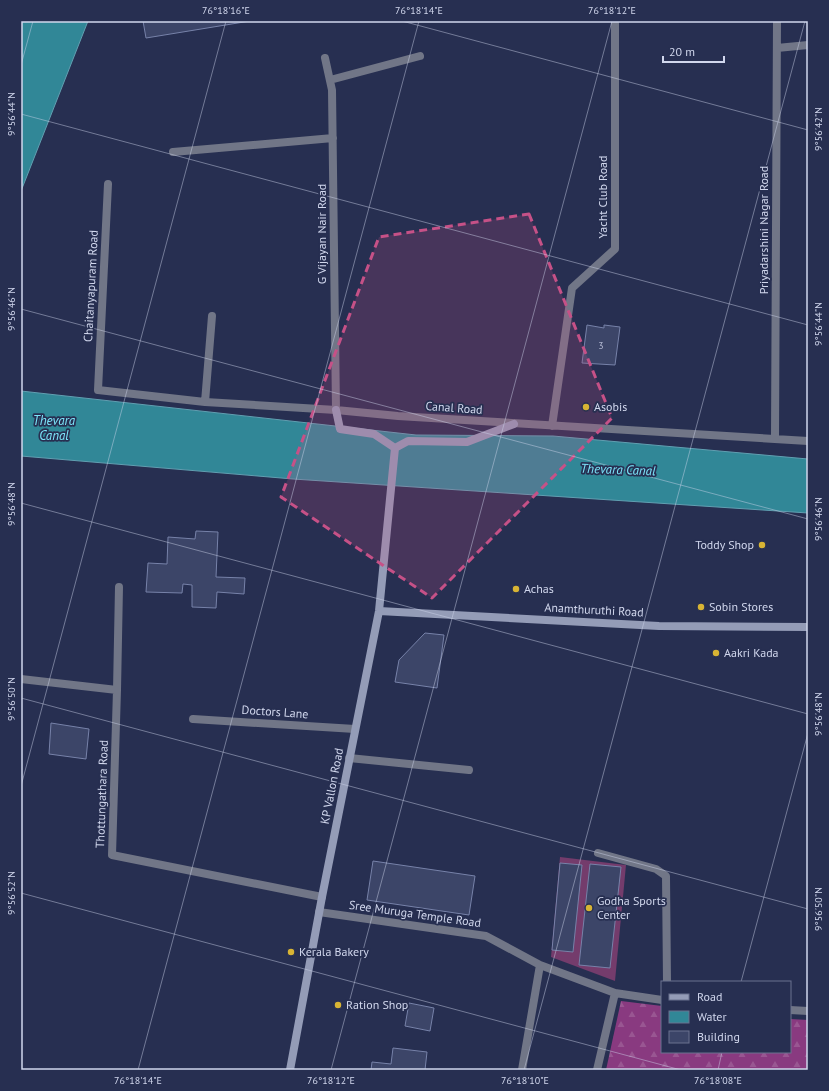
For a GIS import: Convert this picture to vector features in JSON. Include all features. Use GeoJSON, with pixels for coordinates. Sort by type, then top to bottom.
{"type":"FeatureCollection","features":[{"type":"Feature","properties":{"kind":"street","name":"Yacht Club Road"},"geometry":{"type":"LineString","coordinates":[[552,426],[572,288],[614,249],[615,21]]}},
{"type":"Feature","properties":{"kind":"street","name":"Priyadarshini Nagar Road"},"geometry":{"type":"LineString","coordinates":[[775,438],[777,21]]}},
{"type":"Feature","properties":{"kind":"street"},"geometry":{"type":"LineString","coordinates":[[777,48],[808,45]]}},
{"type":"Feature","properties":{"kind":"street"},"geometry":{"type":"LineString","coordinates":[[330,80],[420,56]]}},
{"type":"Feature","properties":{"kind":"street","name":"G Vijayan Nair Road"},"geometry":{"type":"LineString","coordinates":[[325,58],[332,90],[334,138],[336,410]]}},
{"type":"Feature","properties":{"kind":"street"},"geometry":{"type":"LineString","coordinates":[[173,152],[334,138]]}},
{"type":"Feature","properties":{"kind":"street","name":"Chaitanyapuram Road"},"geometry":{"type":"LineString","coordinates":[[98,390],[108,184]]}},
{"type":"Feature","properties":{"kind":"street"},"geometry":{"type":"LineString","coordinates":[[205,402],[212,316]]}},
{"type":"Feature","properties":{"kind":"street","name":"Canal Road"},"geometry":{"type":"LineString","coordinates":[[98,390],[205,402],[336,410],[398,416],[808,441]]}},
{"type":"Feature","properties":{"kind":"street"},"geometry":{"type":"LineString","coordinates":[[336,410],[340,429],[374,434],[395,448],[408,441],[467,442],[514,424]]}},
{"type":"Feature","properties":{"kind":"street","name":"KP Vallon Road"},"geometry":{"type":"LineString","coordinates":[[290,1070],[319,912],[379,611],[395,448]]}},
{"type":"Feature","properties":{"kind":"street"},"geometry":{"type":"LineString","coordinates":[[21,679],[118,690],[119,587]]}},
{"type":"Feature","properties":{"kind":"street","name":"Anamthuruthi Road"},"geometry":{"type":"LineString","coordinates":[[379,611],[659,626],[808,627]]}},
{"type":"Feature","properties":{"kind":"street","name":"Thottungathara Road"},"geometry":{"type":"LineString","coordinates":[[118,690],[112,855],[322,897]]}},
{"type":"Feature","properties":{"kind":"street","name":"Doctors Lane"},"geometry":{"type":"LineString","coordinates":[[193,719],[355,730]]}},
{"type":"Feature","properties":{"kind":"street"},"geometry":{"type":"LineString","coordinates":[[349,758],[469,770]]}},
{"type":"Feature","properties":{"kind":"street"},"geometry":{"type":"LineString","coordinates":[[598,853],[656,869],[666,876],[667,981]]}},
{"type":"Feature","properties":{"kind":"street","name":"Sree Muruga Temple Road"},"geometry":{"type":"LineString","coordinates":[[319,912],[486,936],[540,965],[615,993],[661,1000]]}},
{"type":"Feature","properties":{"kind":"street"},"geometry":{"type":"LineString","coordinates":[[522,1070],[540,965]]}},
{"type":"Feature","properties":{"kind":"street"},"geometry":{"type":"LineString","coordinates":[[597,1070],[615,993]]}},
{"type":"Feature","properties":{"kind":"street"},"geometry":{"type":"LineString","coordinates":[[791,1010],[808,1011]]}},
{"type":"Feature","properties":{"kind":"highlighted area"},"geometry":{"type":"Polygon","coordinates":[[[529,214],[612,418],[432,598],[281,497],[379,237],[529,214]]]}},
{"type":"Feature","properties":{"kind":"green space"},"geometry":{"type":"Polygon","coordinates":[[[621,1001],[661,1006],[661,1053],[791,1053],[791,1019],[808,1020],[808,1070],[606,1070],[621,1001]]]}},
{"type":"Feature","properties":{"kind":"shaded area","name":"Godha Sports Center"},"geometry":{"type":"Polygon","coordinates":[[[560,857],[626,865],[615,981],[551,957],[560,857]]]}},
{"type":"Feature","properties":{"kind":"water"},"geometry":{"type":"Polygon","coordinates":[[[21,21],[88,21],[21,191],[21,21]]]}},
{"type":"Feature","properties":{"kind":"water","name":"Thevara Canal"},"geometry":{"type":"Polygon","coordinates":[[[21,391],[416,435],[553,436],[808,459],[808,513],[293,479],[21,456],[21,391]]]}},
{"type":"Feature","properties":{"kind":"building"},"geometry":{"type":"Polygon","coordinates":[[[143,21],[250,21],[146,38],[143,21]]]}},
{"type":"Feature","properties":{"kind":"building"},"geometry":{"type":"Polygon","coordinates":[[[587,325],[604,328],[604,325],[620,327],[615,365],[582,363],[587,325]]]}},
{"type":"Feature","properties":{"kind":"building"},"geometry":{"type":"Polygon","coordinates":[[[196,531],[218,532],[216,577],[245,578],[244,594],[217,592],[216,608],[192,607],[192,585],[183,584],[182,593],[146,592],[148,563],[167,564],[168,537],[195,539],[196,531]]]}},
{"type":"Feature","properties":{"kind":"building"},"geometry":{"type":"Polygon","coordinates":[[[425,633],[444,635],[437,688],[395,682],[399,660],[425,633]]]}},
{"type":"Feature","properties":{"kind":"building"},"geometry":{"type":"Polygon","coordinates":[[[51,723],[89,729],[86,759],[49,754],[51,723]]]}},
{"type":"Feature","properties":{"kind":"building"},"geometry":{"type":"Polygon","coordinates":[[[373,861],[475,876],[469,915],[367,900],[373,861]]]}},
{"type":"Feature","properties":{"kind":"building"},"geometry":{"type":"Polygon","coordinates":[[[560,863],[582,865],[573,952],[552,950],[560,863]]]}},
{"type":"Feature","properties":{"kind":"building"},"geometry":{"type":"Polygon","coordinates":[[[590,864],[621,867],[610,968],[579,965],[590,864]]]}},
{"type":"Feature","properties":{"kind":"building"},"geometry":{"type":"Polygon","coordinates":[[[409,1003],[434,1008],[430,1031],[405,1026],[409,1003]]]}},
{"type":"Feature","properties":{"kind":"building"},"geometry":{"type":"Polygon","coordinates":[[[393,1048],[427,1052],[425,1070],[371,1070],[372,1062],[391,1064],[393,1048]]]}},
{"type":"Feature","properties":{"kind":"place","name":"Asobis"},"geometry":{"type":"Point","coordinates":[586,407]}},
{"type":"Feature","properties":{"kind":"place","name":"Toddy Shop"},"geometry":{"type":"Point","coordinates":[762,545]}},
{"type":"Feature","properties":{"kind":"place","name":"Achas"},"geometry":{"type":"Point","coordinates":[516,589]}},
{"type":"Feature","properties":{"kind":"place","name":"Sobin Stores"},"geometry":{"type":"Point","coordinates":[701,607]}},
{"type":"Feature","properties":{"kind":"place","name":"Aakri Kada"},"geometry":{"type":"Point","coordinates":[716,653]}},
{"type":"Feature","properties":{"kind":"place","name":"Godha Sports Center"},"geometry":{"type":"Point","coordinates":[589,908]}},
{"type":"Feature","properties":{"kind":"place","name":"Kerala Bakery"},"geometry":{"type":"Point","coordinates":[291,952]}},
{"type":"Feature","properties":{"kind":"place","name":"Ration Shop"},"geometry":{"type":"Point","coordinates":[338,1005]}}]}
